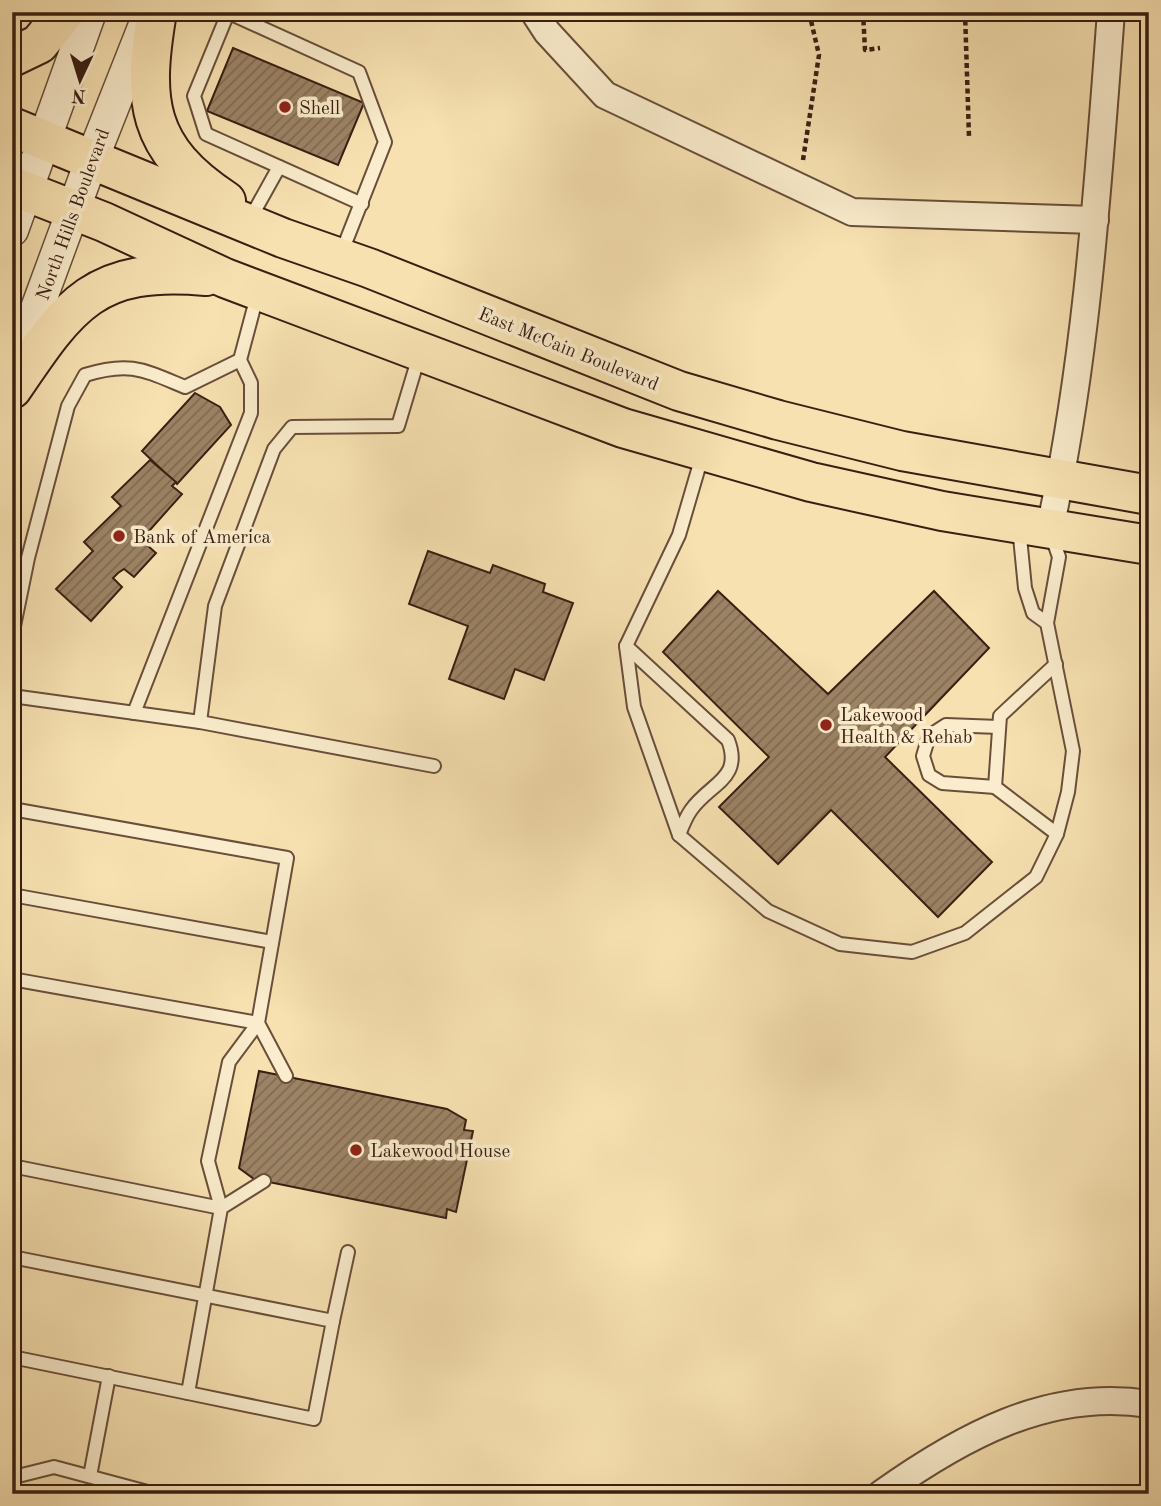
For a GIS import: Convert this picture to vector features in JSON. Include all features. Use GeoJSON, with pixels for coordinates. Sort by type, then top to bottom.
{"type":"FeatureCollection","features":[{"type":"Feature","properties":{"kind":"main road"},"geometry":{"type":"LineString","coordinates":[[12,57],[39,44],[65,12]]}},
{"type":"Feature","properties":{"kind":"main road"},"geometry":{"type":"LineString","coordinates":[[157,12],[148,65],[148,90],[154,120],[179,163],[249,220]]}},
{"type":"Feature","properties":{"kind":"main road","name":"East McCain Boulevard"},"geometry":{"type":"LineString","coordinates":[[29,134],[679,391],[778,420],[902,451],[1149,495]]}},
{"type":"Feature","properties":{"kind":"main road"},"geometry":{"type":"LineString","coordinates":[[19,189],[73,209],[242,284],[525,393],[703,453],[811,482],[1034,526],[1149,545]]}},
{"type":"Feature","properties":{"kind":"main road"},"geometry":{"type":"LineString","coordinates":[[12,388],[68,311],[95,291],[129,279],[176,274],[242,284]]}},
{"type":"Feature","properties":{"kind":"street"},"geometry":{"type":"LineString","coordinates":[[12,230],[29,134],[90,12]]}},
{"type":"Feature","properties":{"kind":"street","name":"North Hills Boulevard"},"geometry":{"type":"LineString","coordinates":[[12,377],[73,209],[150,12]]}},
{"type":"Feature","properties":{"kind":"street"},"geometry":{"type":"LineString","coordinates":[[534,12],[547,32],[605,95],[852,212],[1095,220]]}},
{"type":"Feature","properties":{"kind":"street"},"geometry":{"type":"LineString","coordinates":[[1034,526],[1060,479],[1095,220],[1111,12]]}},
{"type":"Feature","properties":{"kind":"street"},"geometry":{"type":"LineString","coordinates":[[881,1494],[933,1459],[993,1425],[1021,1415],[1097,1401],[1149,1404]]}},
{"type":"Feature","properties":{"kind":"lane"},"geometry":{"type":"LineString","coordinates":[[340,258],[362,204],[385,142],[359,72],[228,13],[194,96],[206,134],[362,204]]}},
{"type":"Feature","properties":{"kind":"lane"},"geometry":{"type":"LineString","coordinates":[[249,220],[279,167]]}},
{"type":"Feature","properties":{"kind":"lane"},"geometry":{"type":"LineString","coordinates":[[134,713],[251,413],[251,383],[240,360],[242,284]]}},
{"type":"Feature","properties":{"kind":"lane"},"geometry":{"type":"LineString","coordinates":[[200,722],[215,606],[274,449],[292,427],[398,426],[421,352]]}},
{"type":"Feature","properties":{"kind":"lane"},"geometry":{"type":"LineString","coordinates":[[12,636],[28,558],[68,406],[85,375],[111,366],[136,368],[186,387],[240,360]]}},
{"type":"Feature","properties":{"kind":"lane"},"geometry":{"type":"LineString","coordinates":[[703,453],[679,535],[626,646],[634,707],[679,835],[768,911],[840,944],[912,952],[965,933],[1035,877],[1057,834],[1068,792],[1073,751],[1047,622],[1059,556],[1034,526]]}},
{"type":"Feature","properties":{"kind":"lane"},"geometry":{"type":"LineString","coordinates":[[1034,526],[1025,587],[1033,613],[1047,622]]}},
{"type":"Feature","properties":{"kind":"lane"},"geometry":{"type":"LineString","coordinates":[[626,646],[728,740],[734,756],[729,772],[691,810],[679,835]]}},
{"type":"Feature","properties":{"kind":"lane"},"geometry":{"type":"LineString","coordinates":[[995,787],[1000,716],[1056,664]]}},
{"type":"Feature","properties":{"kind":"lane"},"geometry":{"type":"LineString","coordinates":[[12,696],[200,722],[434,766]]}},
{"type":"Feature","properties":{"kind":"lane"},"geometry":{"type":"LineString","coordinates":[[999,727],[946,724],[929,736],[923,756],[929,775],[942,783],[995,787],[1057,834]]}},
{"type":"Feature","properties":{"kind":"lane"},"geometry":{"type":"LineString","coordinates":[[12,809],[287,858],[258,1023],[229,1062],[208,1161],[221,1208],[188,1393]]}},
{"type":"Feature","properties":{"kind":"lane"},"geometry":{"type":"LineString","coordinates":[[12,895],[271,942]]}},
{"type":"Feature","properties":{"kind":"lane"},"geometry":{"type":"LineString","coordinates":[[12,979],[258,1023]]}},
{"type":"Feature","properties":{"kind":"lane"},"geometry":{"type":"LineString","coordinates":[[258,1023],[286,1076]]}},
{"type":"Feature","properties":{"kind":"lane"},"geometry":{"type":"LineString","coordinates":[[12,1166],[221,1208],[264,1181]]}},
{"type":"Feature","properties":{"kind":"lane"},"geometry":{"type":"LineString","coordinates":[[12,1357],[314,1419],[348,1252]]}},
{"type":"Feature","properties":{"kind":"lane"},"geometry":{"type":"LineString","coordinates":[[12,1257],[333,1321]]}},
{"type":"Feature","properties":{"kind":"lane"},"geometry":{"type":"LineString","coordinates":[[90,1476],[109,1376]]}},
{"type":"Feature","properties":{"kind":"lane"},"geometry":{"type":"LineString","coordinates":[[12,1474],[18,1476],[54,1467],[155,1494]]}},
{"type":"Feature","properties":{"kind":"path"},"geometry":{"type":"LineString","coordinates":[[796,185],[804,153],[819,55],[809,12]]}},
{"type":"Feature","properties":{"kind":"path"},"geometry":{"type":"LineString","coordinates":[[863,12],[865,50],[880,48]]}},
{"type":"Feature","properties":{"kind":"path"},"geometry":{"type":"LineString","coordinates":[[965,12],[969,136]]}},
{"type":"Feature","properties":{"kind":"building","name":"Shell"},"geometry":{"type":"Polygon","coordinates":[[[233,48],[364,103],[338,165],[207,111],[233,48]]]}},
{"type":"Feature","properties":{"kind":"building"},"geometry":{"type":"Polygon","coordinates":[[[195,393],[220,407],[231,425],[177,484],[142,451],[195,393]]]}},
{"type":"Feature","properties":{"kind":"building","name":"Bank of America"},"geometry":{"type":"Polygon","coordinates":[[[150,460],[176,482],[172,486],[182,494],[149,531],[144,532],[153,540],[148,546],[156,553],[134,577],[124,569],[113,578],[122,587],[91,621],[56,589],[93,551],[84,542],[121,506],[112,497],[150,460]]]}},
{"type":"Feature","properties":{"kind":"building"},"geometry":{"type":"Polygon","coordinates":[[[428,551],[490,573],[493,565],[545,584],[543,592],[573,603],[544,680],[515,669],[504,699],[449,679],[468,626],[409,604],[428,551]]]}},
{"type":"Feature","properties":{"kind":"building","name":"Lakewood Health & Rehab"},"geometry":{"type":"Polygon","coordinates":[[[718,591],[828,694],[934,591],[989,648],[885,757],[992,862],[938,917],[831,810],[778,864],[719,807],[769,757],[663,652],[718,591]]]}},
{"type":"Feature","properties":{"kind":"building","name":"Lakewood House"},"geometry":{"type":"Polygon","coordinates":[[[259,1071],[447,1109],[466,1120],[464,1130],[473,1131],[456,1212],[447,1209],[446,1218],[254,1179],[239,1168],[259,1071]]]}},
{"type":"Feature","properties":{"kind":"place","name":"Shell"},"geometry":{"type":"Point","coordinates":[285,107]}},
{"type":"Feature","properties":{"kind":"place","name":"Bank of America"},"geometry":{"type":"Point","coordinates":[119,536]}},
{"type":"Feature","properties":{"kind":"place","name":"Lakewood Health & Rehab"},"geometry":{"type":"Point","coordinates":[826,725]}},
{"type":"Feature","properties":{"kind":"place","name":"Lakewood House"},"geometry":{"type":"Point","coordinates":[356,1150]}}]}
